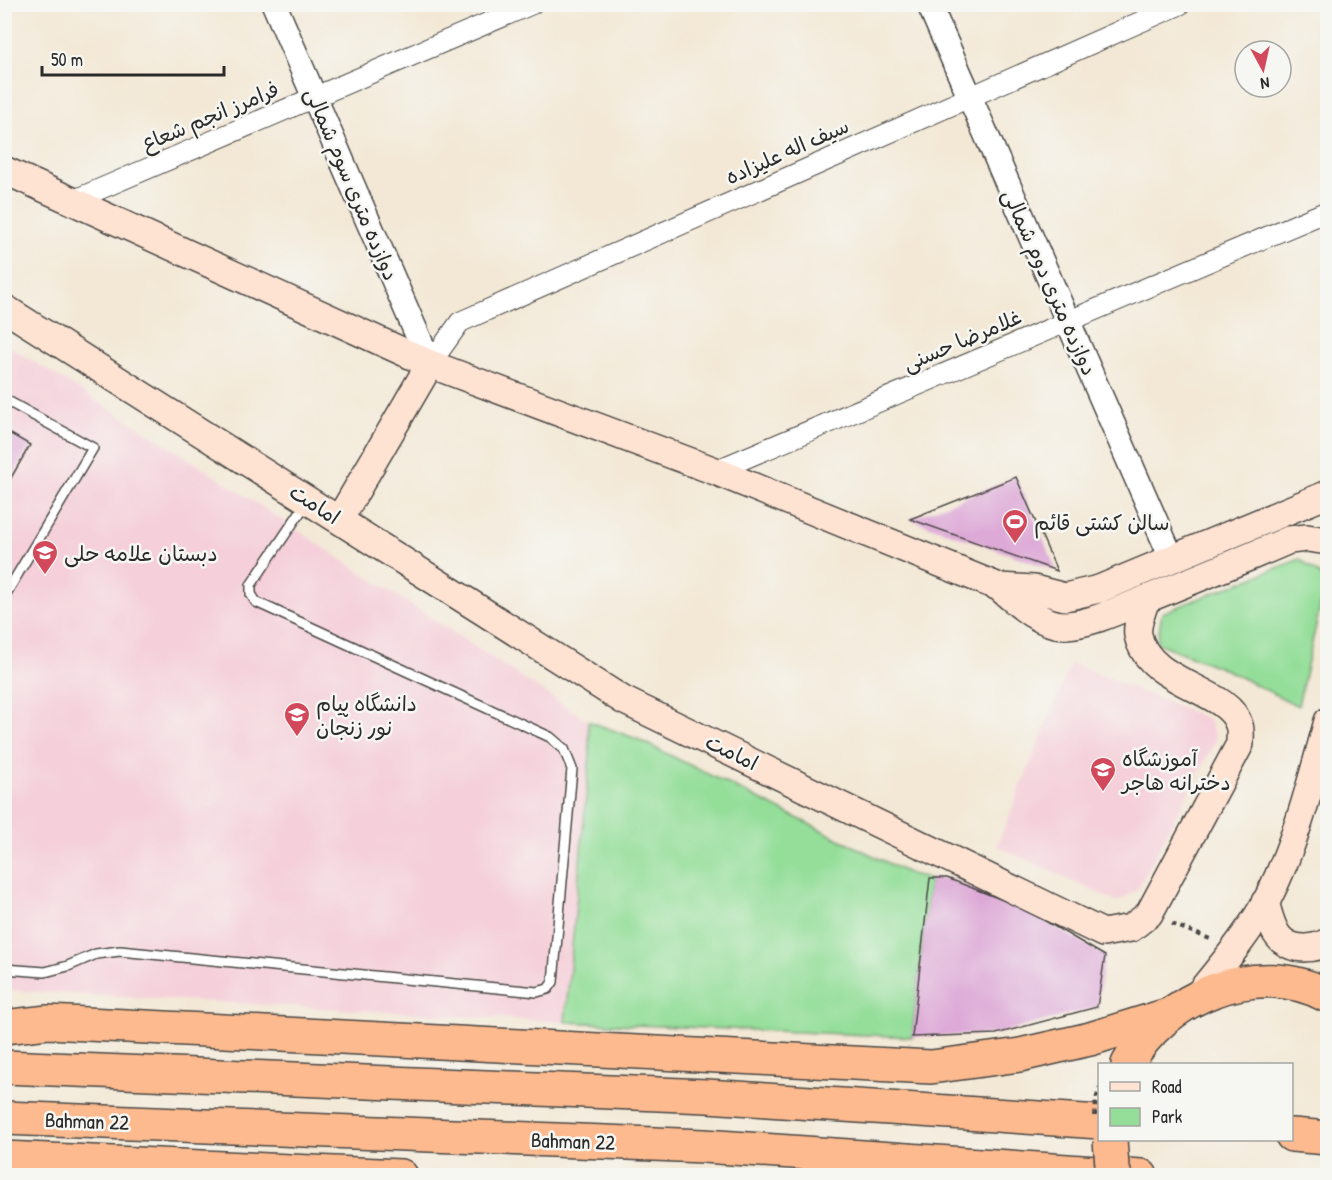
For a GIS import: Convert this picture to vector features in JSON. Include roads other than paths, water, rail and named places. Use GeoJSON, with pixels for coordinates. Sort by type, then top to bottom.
{"type":"FeatureCollection","features":[{"type":"Feature","properties":{"kind":"highway"},"geometry":{"type":"LineString","coordinates":[[1129,1063],[1135,1050],[1168,1015],[1196,997],[1234,984],[1275,981],[1315,989],[1328,996]]}},
{"type":"Feature","properties":{"kind":"highway"},"geometry":{"type":"LineString","coordinates":[[4,1027],[48,1022],[931,1067],[1020,1055],[1090,1039],[1168,1015]]}},
{"type":"Feature","properties":{"kind":"highway"},"geometry":{"type":"LineString","coordinates":[[4,1067],[707,1096],[1098,1122]]}},
{"type":"Feature","properties":{"kind":"highway","name":"Bahman 22"},"geometry":{"type":"LineString","coordinates":[[4,1118],[704,1146],[1141,1176]]}},
{"type":"Feature","properties":{"kind":"highway"},"geometry":{"type":"LineString","coordinates":[[1293,1135],[1328,1138]]}},
{"type":"Feature","properties":{"kind":"highway"},"geometry":{"type":"LineString","coordinates":[[1110,1141],[1115,1176]]}},
{"type":"Feature","properties":{"kind":"highway"},"geometry":{"type":"LineString","coordinates":[[4,1158],[401,1176]]}},
{"type":"Feature","properties":{"kind":"main road"},"geometry":{"type":"LineString","coordinates":[[4,170],[430,364],[715,471],[999,587],[1034,589],[1065,597],[1099,589],[1328,494]]}},
{"type":"Feature","properties":{"kind":"main road","name":"امامت"},"geometry":{"type":"LineString","coordinates":[[4,308],[623,700],[1103,933],[1131,928],[1149,914],[1240,744],[1239,725],[1229,708],[1165,672],[1145,655],[1137,633],[1146,599]]}},
{"type":"Feature","properties":{"kind":"main road"},"geometry":{"type":"LineString","coordinates":[[339,520],[430,364]]}},
{"type":"Feature","properties":{"kind":"main road"},"geometry":{"type":"LineString","coordinates":[[999,587],[1035,615],[1065,625],[1105,616],[1290,540],[1307,538],[1328,541]]}},
{"type":"Feature","properties":{"kind":"main road"},"geometry":{"type":"LineString","coordinates":[[1172,559],[1183,584]]}},
{"type":"Feature","properties":{"kind":"main road"},"geometry":{"type":"LineString","coordinates":[[1196,997],[1234,949],[1265,902],[1284,864],[1301,817],[1328,721]]}},
{"type":"Feature","properties":{"kind":"main road"},"geometry":{"type":"LineString","coordinates":[[1265,902],[1271,923],[1282,941],[1299,948],[1318,947],[1328,942]]}},
{"type":"Feature","properties":{"kind":"street","name":"دوازده متری سوم شمالی"},"geometry":{"type":"LineString","coordinates":[[274,4],[430,364]]}},
{"type":"Feature","properties":{"kind":"street","name":"فرامرز انجم شعاع"},"geometry":{"type":"LineString","coordinates":[[72,201],[532,4]]}},
{"type":"Feature","properties":{"kind":"street","name":"دوازده متری دوم شمالی"},"geometry":{"type":"LineString","coordinates":[[928,4],[1172,559]]}},
{"type":"Feature","properties":{"kind":"street","name":"سیف اله علیزاده"},"geometry":{"type":"LineString","coordinates":[[430,364],[460,322],[1181,4]]}},
{"type":"Feature","properties":{"kind":"street","name":"غلامرضا حسنی"},"geometry":{"type":"LineString","coordinates":[[715,471],[1328,211]]}},
{"type":"Feature","properties":{"kind":"lane"},"geometry":{"type":"LineString","coordinates":[[4,399],[93,448],[4,597]]}},
{"type":"Feature","properties":{"kind":"lane"},"geometry":{"type":"LineString","coordinates":[[4,969],[45,972],[68,966],[96,954],[120,951],[537,992],[548,989],[553,982],[572,769],[564,749],[550,737],[256,602],[251,594],[251,585],[309,500]]}},
{"type":"Feature","properties":{"kind":"place","name":"سالن کشتی قائم"},"geometry":{"type":"Point","coordinates":[1015,545]}},
{"type":"Feature","properties":{"kind":"place","name":"دبستان علامه حلی"},"geometry":{"type":"Point","coordinates":[45,576]}},
{"type":"Feature","properties":{"kind":"place","name":"دانشگاه پیام نور زنجان"},"geometry":{"type":"Point","coordinates":[297,738]}},
{"type":"Feature","properties":{"kind":"place","name":"آموزشگاه دخترانه هاجر"},"geometry":{"type":"Point","coordinates":[1103,793]}}]}
